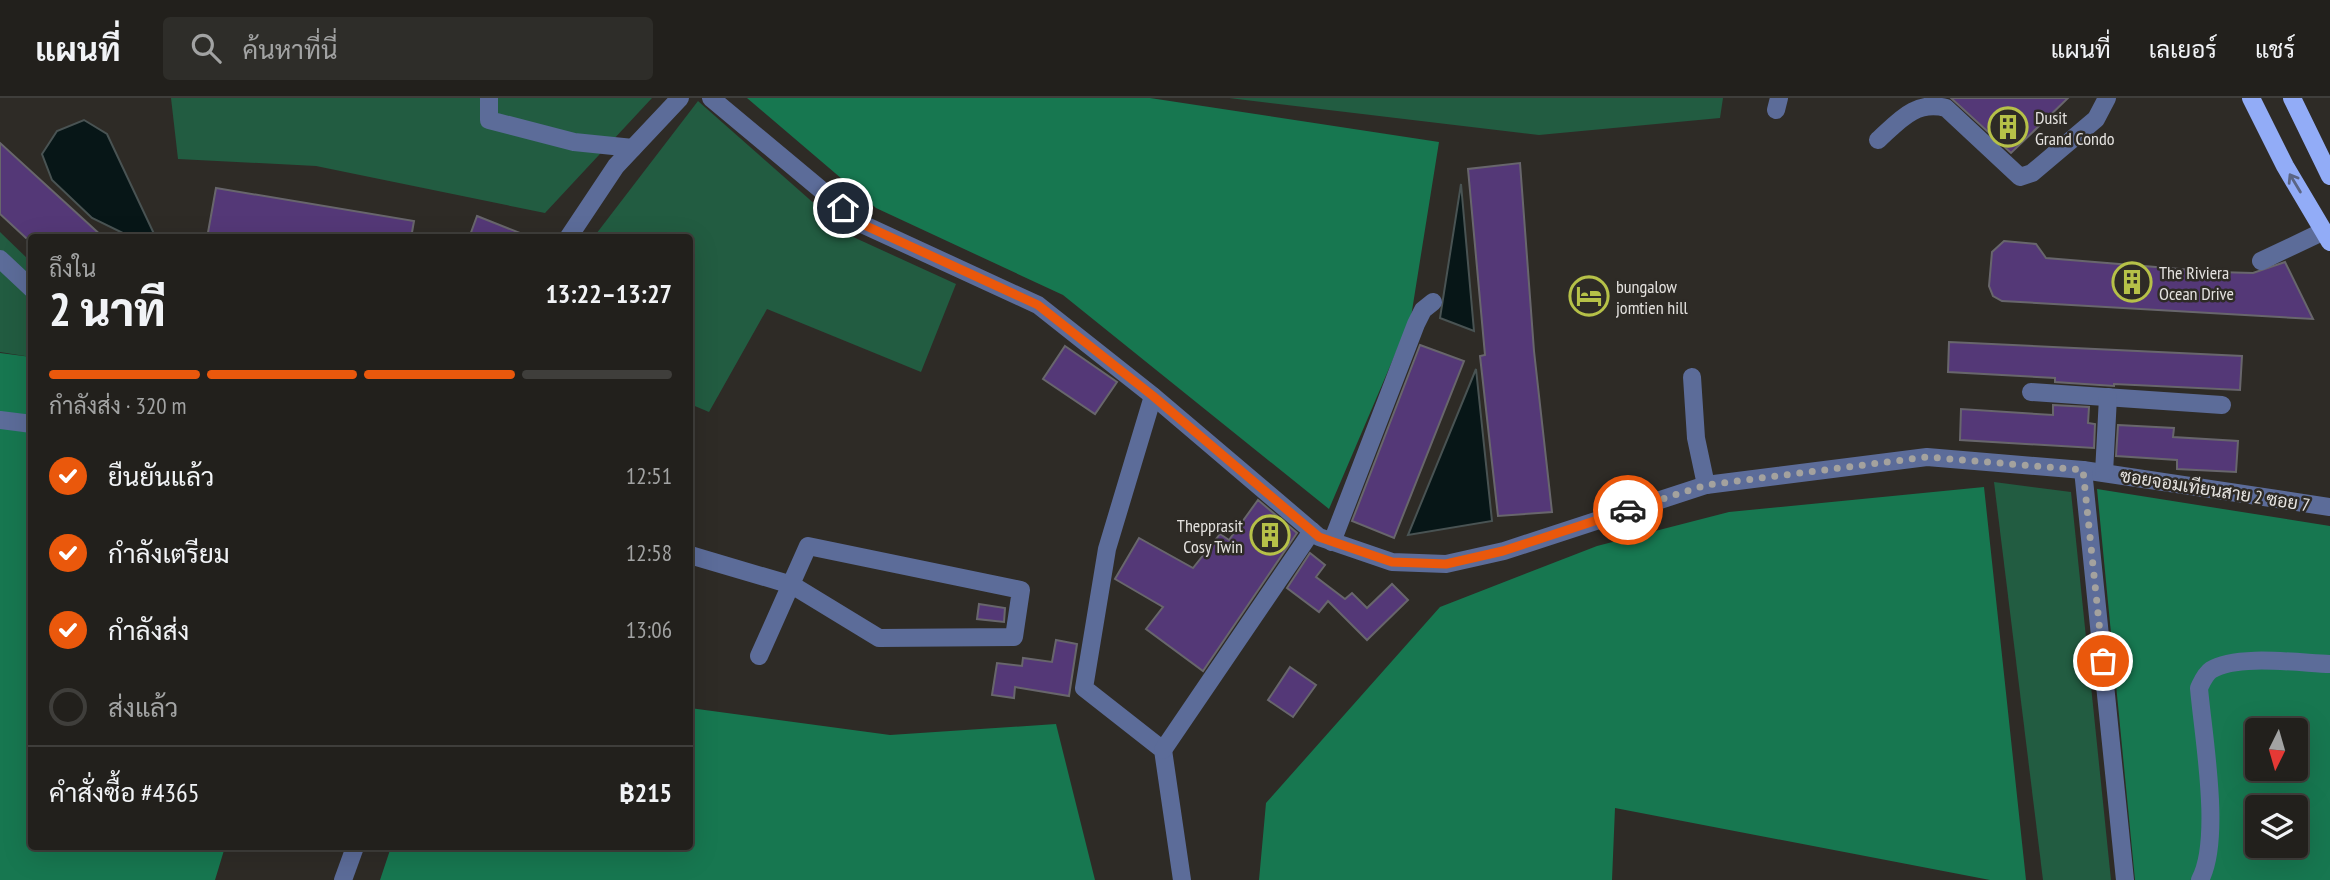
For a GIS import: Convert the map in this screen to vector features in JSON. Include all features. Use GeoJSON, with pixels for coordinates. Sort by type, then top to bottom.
{"type":"FeatureCollection","features":[{"type":"Feature","properties":{"kind":"main road"},"geometry":{"type":"LineString","coordinates":[[2250,98],[2285,166],[2327,237]]}},
{"type":"Feature","properties":{"kind":"main road"},"geometry":{"type":"LineString","coordinates":[[2292,98],[2330,176]]}},
{"type":"Feature","properties":{"kind":"street"},"geometry":{"type":"LineString","coordinates":[[489,98],[489,120],[574,142],[633,148]]}},
{"type":"Feature","properties":{"kind":"street"},"geometry":{"type":"LineString","coordinates":[[571,234],[616,166],[680,98]]}},
{"type":"Feature","properties":{"kind":"street","name":"ซอยจอมเทียนสาย 2 ซอย 7"},"geometry":{"type":"LineString","coordinates":[[711,98],[862,224],[1038,305],[1153,396],[1312,531],[1332,542],[1392,562],[1446,564],[1503,551],[1706,485],[1927,457],[2083,470],[2330,507]]}},
{"type":"Feature","properties":{"kind":"street"},"geometry":{"type":"LineString","coordinates":[[1878,140],[1909,113],[1930,103],[1946,108],[2020,177],[2032,173],[2096,119],[2107,98]]}},
{"type":"Feature","properties":{"kind":"street"},"geometry":{"type":"LineString","coordinates":[[2261,261],[2327,237]]}},
{"type":"Feature","properties":{"kind":"street"},"geometry":{"type":"LineString","coordinates":[[0,259],[28,285]]}},
{"type":"Feature","properties":{"kind":"street"},"geometry":{"type":"LineString","coordinates":[[1332,542],[1416,324],[1423,310],[1433,302]]}},
{"type":"Feature","properties":{"kind":"street"},"geometry":{"type":"LineString","coordinates":[[1692,377],[1696,438],[1706,485]]}},
{"type":"Feature","properties":{"kind":"street"},"geometry":{"type":"LineString","coordinates":[[2031,391],[2222,405]]}},
{"type":"Feature","properties":{"kind":"street"},"geometry":{"type":"LineString","coordinates":[[1153,396],[1107,549],[1084,688],[1163,750]]}},
{"type":"Feature","properties":{"kind":"street"},"geometry":{"type":"LineString","coordinates":[[2104,473],[2108,397]]}},
{"type":"Feature","properties":{"kind":"street"},"geometry":{"type":"LineString","coordinates":[[0,420],[28,424]]}},
{"type":"Feature","properties":{"kind":"street"},"geometry":{"type":"LineString","coordinates":[[2083,470],[2125,880]]}},
{"type":"Feature","properties":{"kind":"street"},"geometry":{"type":"LineString","coordinates":[[1182,880],[1163,750],[1312,531]]}},
{"type":"Feature","properties":{"kind":"street"},"geometry":{"type":"LineString","coordinates":[[693,556],[792,585],[878,638],[1014,637],[1021,590],[808,546],[792,585],[759,656]]}},
{"type":"Feature","properties":{"kind":"street"},"geometry":{"type":"LineString","coordinates":[[2200,880],[2207,860],[2211,833],[2199,688],[2204,679],[2209,671],[2238,662],[2330,664]]}},
{"type":"Feature","properties":{"kind":"street"},"geometry":{"type":"LineString","coordinates":[[343,880],[354,850]]}},
{"type":"Feature","properties":{"kind":"green space"},"geometry":{"type":"Polygon","coordinates":[[[171,98],[652,98],[545,213],[316,166],[178,159],[171,98]]]}},
{"type":"Feature","properties":{"kind":"green space"},"geometry":{"type":"Polygon","coordinates":[[[747,98],[1150,98],[1439,142],[1411,317],[1329,509],[1063,295],[876,208],[747,98]]]}},
{"type":"Feature","properties":{"kind":"green space"},"geometry":{"type":"Polygon","coordinates":[[[1229,98],[1723,98],[1720,118],[1539,135],[1229,98]]]}},
{"type":"Feature","properties":{"kind":"green space"},"geometry":{"type":"Polygon","coordinates":[[[698,101],[851,236],[956,284],[921,372],[767,309],[709,412],[693,405],[693,234],[596,234],[698,101]]]}},
{"type":"Feature","properties":{"kind":"green space"},"geometry":{"type":"Polygon","coordinates":[[[0,232],[28,259],[28,357],[0,352],[0,232]]]}},
{"type":"Feature","properties":{"kind":"green space"},"geometry":{"type":"Polygon","coordinates":[[[0,353],[28,357],[28,850],[224,850],[215,880],[0,880],[0,353]]]}},
{"type":"Feature","properties":{"kind":"green space"},"geometry":{"type":"Polygon","coordinates":[[[1994,482],[2071,492],[2111,880],[2043,880],[1994,482]]]}},
{"type":"Feature","properties":{"kind":"green space"},"geometry":{"type":"Polygon","coordinates":[[[1984,487],[2026,880],[1990,880],[1615,808],[1612,880],[1259,880],[1266,803],[1440,607],[1597,546],[1729,512],[1984,487]]]}},
{"type":"Feature","properties":{"kind":"green space"},"geometry":{"type":"Polygon","coordinates":[[[2097,489],[2330,526],[2330,880],[2135,880],[2097,489]]]}},
{"type":"Feature","properties":{"kind":"green space"},"geometry":{"type":"Polygon","coordinates":[[[693,708],[890,735],[1056,724],[1095,880],[380,880],[390,850],[693,850],[693,708]]]}},
{"type":"Feature","properties":{"kind":"shaded area"},"geometry":{"type":"Polygon","coordinates":[[[84,120],[107,134],[154,234],[125,234],[92,218],[52,180],[42,154],[57,131],[84,120]]]}},
{"type":"Feature","properties":{"kind":"shaded area"},"geometry":{"type":"Polygon","coordinates":[[[1461,184],[1474,331],[1440,318],[1461,184]]]}},
{"type":"Feature","properties":{"kind":"shaded area"},"geometry":{"type":"Polygon","coordinates":[[[1476,369],[1492,521],[1408,535],[1476,369]]]}},
{"type":"Feature","properties":{"kind":"building","name":"Dusit Grand Condo"},"geometry":{"type":"Polygon","coordinates":[[[1951,98],[2068,98],[2011,153],[1951,98]]]}},
{"type":"Feature","properties":{"kind":"building"},"geometry":{"type":"Polygon","coordinates":[[[0,143],[100,234],[28,234],[26,238],[0,214],[0,143]]]}},
{"type":"Feature","properties":{"kind":"building"},"geometry":{"type":"Polygon","coordinates":[[[1520,163],[1534,351],[1552,512],[1498,516],[1480,356],[1485,355],[1468,169],[1520,163]]]}},
{"type":"Feature","properties":{"kind":"building"},"geometry":{"type":"Polygon","coordinates":[[[216,188],[414,221],[412,234],[208,234],[216,188]]]}},
{"type":"Feature","properties":{"kind":"building"},"geometry":{"type":"Polygon","coordinates":[[[477,216],[522,234],[470,234],[477,216]]]}},
{"type":"Feature","properties":{"kind":"building"},"geometry":{"type":"Polygon","coordinates":[[[2004,241],[2036,244],[2046,258],[2217,272],[2253,273],[2285,262],[2313,319],[2002,301],[1993,296],[1989,286],[1992,252],[2004,241]]]}},
{"type":"Feature","properties":{"kind":"building"},"geometry":{"type":"Polygon","coordinates":[[[1949,342],[2242,356],[2240,390],[2114,386],[2055,382],[2055,378],[1948,372],[1949,342]]]}},
{"type":"Feature","properties":{"kind":"building"},"geometry":{"type":"Polygon","coordinates":[[[1420,345],[1464,361],[1394,538],[1352,521],[1420,345]]]}},
{"type":"Feature","properties":{"kind":"building"},"geometry":{"type":"Polygon","coordinates":[[[1065,346],[1117,382],[1095,414],[1043,379],[1065,346]]]}},
{"type":"Feature","properties":{"kind":"building"},"geometry":{"type":"Polygon","coordinates":[[[2053,405],[2089,407],[2088,423],[2095,424],[2094,448],[1960,440],[1961,409],[2053,415],[2053,405]]]}},
{"type":"Feature","properties":{"kind":"building"},"geometry":{"type":"Polygon","coordinates":[[[2118,425],[2174,428],[2173,437],[2238,441],[2236,472],[2177,469],[2177,460],[2116,456],[2118,425]]]}},
{"type":"Feature","properties":{"kind":"building"},"geometry":{"type":"Polygon","coordinates":[[[1258,500],[1297,533],[1203,671],[1146,629],[1163,607],[1115,579],[1139,538],[1193,568],[1220,534],[1229,540],[1258,500]]]}},
{"type":"Feature","properties":{"kind":"building"},"geometry":{"type":"Polygon","coordinates":[[[1310,553],[1325,565],[1316,577],[1345,599],[1352,593],[1367,608],[1392,584],[1408,600],[1367,640],[1328,601],[1319,612],[1287,588],[1310,553]]]}},
{"type":"Feature","properties":{"kind":"building"},"geometry":{"type":"Polygon","coordinates":[[[979,604],[1005,608],[1004,622],[977,619],[979,604]]]}},
{"type":"Feature","properties":{"kind":"building"},"geometry":{"type":"Polygon","coordinates":[[[1056,640],[1077,644],[1069,696],[1015,687],[1014,698],[992,695],[997,663],[1022,666],[1023,658],[1052,662],[1056,640]]]}},
{"type":"Feature","properties":{"kind":"building"},"geometry":{"type":"Polygon","coordinates":[[[1290,667],[1316,685],[1293,717],[1268,700],[1290,667]]]}},
{"type":"Feature","properties":{"kind":"way so far"},"geometry":{"type":"LineString","coordinates":[[1628,510],[1706,485],[1827,467],[1927,457],[2083,470],[2103,661]]}},
{"type":"Feature","properties":{"kind":"place","name":"Dusit Grand Condo"},"geometry":{"type":"Point","coordinates":[2008,127]}},
{"type":"Feature","properties":{"kind":"place","name":"The Riviera Ocean Drive"},"geometry":{"type":"Point","coordinates":[2132,282]}},
{"type":"Feature","properties":{"kind":"place","name":"bungalow jomtien hill"},"geometry":{"type":"Point","coordinates":[1589,296]}},
{"type":"Feature","properties":{"kind":"place","name":"Thepprasit Cosy Twin"},"geometry":{"type":"Point","coordinates":[1270,535]}},
{"type":"Feature","properties":{"kind":"route"},"geometry":{"type":"LineString","coordinates":[[843,208],[862,224],[1038,305],[1153,396],[1319,537],[1392,562],[1446,564],[1503,551],[1628,510]]}}]}
